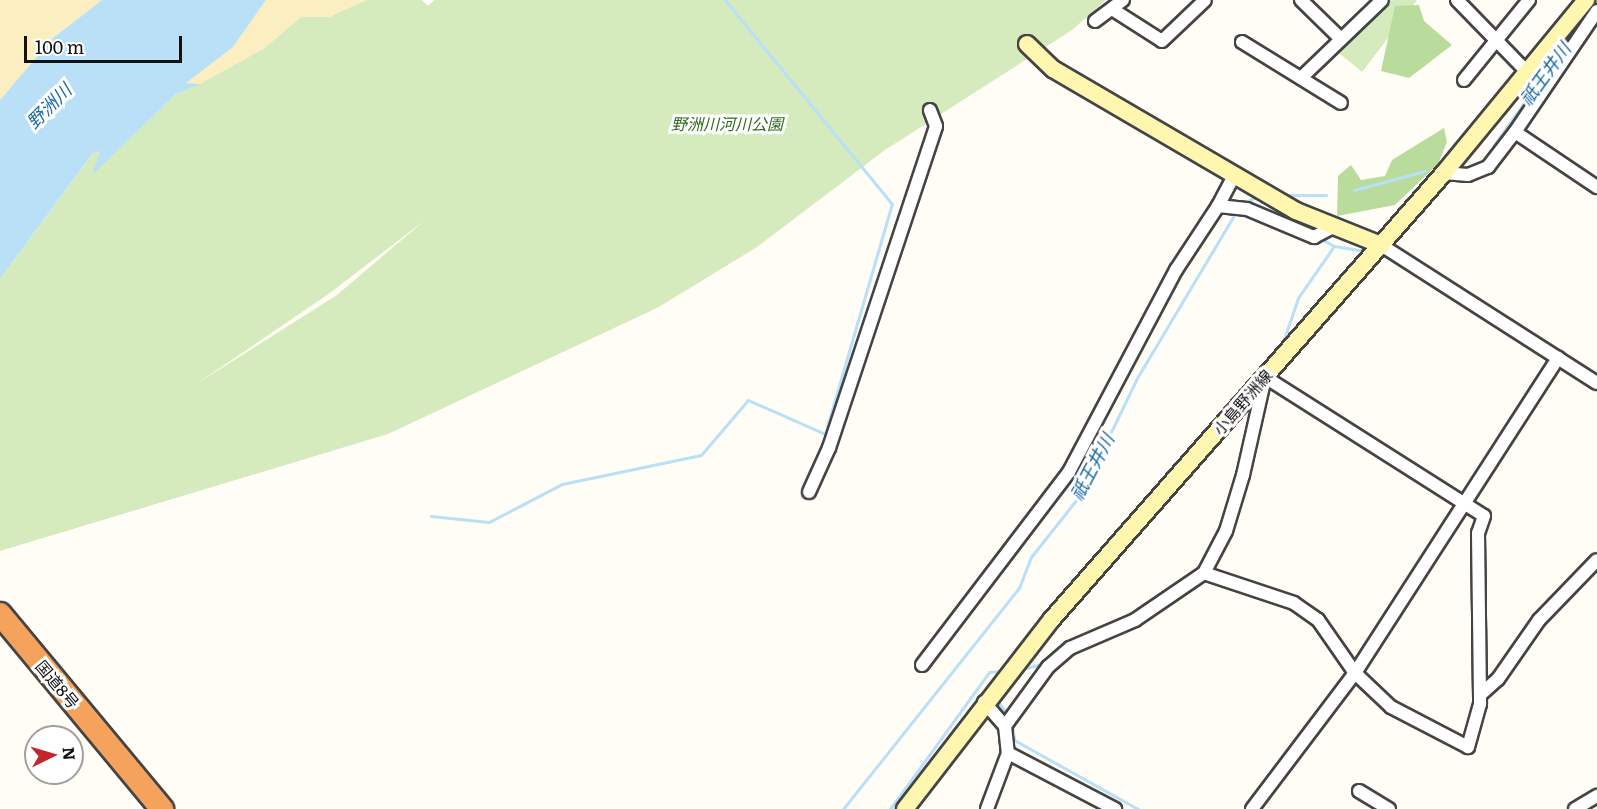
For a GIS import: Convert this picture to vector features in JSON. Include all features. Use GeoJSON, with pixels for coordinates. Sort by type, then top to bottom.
{"type":"FeatureCollection","features":[{"type":"Feature","properties":{"kind":"highway","name":"国道8号"},"geometry":{"type":"LineString","coordinates":[[0,614],[162,809]]}},
{"type":"Feature","properties":{"kind":"main road","name":"小島野洲線"},"geometry":{"type":"LineString","coordinates":[[905,809],[984,702],[1444,173],[1586,0]]}},
{"type":"Feature","properties":{"kind":"main road"},"geometry":{"type":"LineString","coordinates":[[1027,44],[1053,69],[1234,176],[1331,228],[1381,245]]}},
{"type":"Feature","properties":{"kind":"street"},"geometry":{"type":"LineString","coordinates":[[1095,21],[1123,0]]}},
{"type":"Feature","properties":{"kind":"street"},"geometry":{"type":"LineString","coordinates":[[1112,9],[1162,41],[1205,0]]}},
{"type":"Feature","properties":{"kind":"street"},"geometry":{"type":"LineString","coordinates":[[1301,0],[1341,39]]}},
{"type":"Feature","properties":{"kind":"street"},"geometry":{"type":"LineString","coordinates":[[1300,78],[1382,0]]}},
{"type":"Feature","properties":{"kind":"street"},"geometry":{"type":"LineString","coordinates":[[1457,0],[1527,72]]}},
{"type":"Feature","properties":{"kind":"street"},"geometry":{"type":"LineString","coordinates":[[1464,80],[1529,0]]}},
{"type":"Feature","properties":{"kind":"street"},"geometry":{"type":"LineString","coordinates":[[1444,173],[1468,175],[1488,167],[1515,132],[1597,11]]}},
{"type":"Feature","properties":{"kind":"street"},"geometry":{"type":"LineString","coordinates":[[1242,42],[1341,103]]}},
{"type":"Feature","properties":{"kind":"street"},"geometry":{"type":"LineString","coordinates":[[809,492],[830,448],[936,126],[930,110]]}},
{"type":"Feature","properties":{"kind":"street"},"geometry":{"type":"LineString","coordinates":[[1515,132],[1597,187]]}},
{"type":"Feature","properties":{"kind":"street"},"geometry":{"type":"LineString","coordinates":[[922,665],[1069,472],[1171,280],[1218,206],[1234,176]]}},
{"type":"Feature","properties":{"kind":"street"},"geometry":{"type":"LineString","coordinates":[[1218,206],[1247,209],[1314,237],[1331,228]]}},
{"type":"Feature","properties":{"kind":"street"},"geometry":{"type":"LineString","coordinates":[[1381,245],[1597,383]]}},
{"type":"Feature","properties":{"kind":"street"},"geometry":{"type":"LineString","coordinates":[[1252,809],[1355,673],[1558,358]]}},
{"type":"Feature","properties":{"kind":"street"},"geometry":{"type":"LineString","coordinates":[[1005,726],[1047,667],[1070,648],[1135,620],[1204,573],[1230,519],[1265,377],[1484,516],[1478,533],[1480,695],[1478,727],[1468,747],[1392,707],[1355,673],[1318,620],[1294,603],[1204,573]]}},
{"type":"Feature","properties":{"kind":"street"},"geometry":{"type":"LineString","coordinates":[[1480,695],[1498,679],[1539,620],[1597,561]]}},
{"type":"Feature","properties":{"kind":"street"},"geometry":{"type":"LineString","coordinates":[[984,702],[1005,726],[1008,753],[987,809]]}},
{"type":"Feature","properties":{"kind":"street"},"geometry":{"type":"LineString","coordinates":[[1008,753],[1115,809]]}},
{"type":"Feature","properties":{"kind":"street"},"geometry":{"type":"LineString","coordinates":[[1359,791],[1389,809]]}},
{"type":"Feature","properties":{"kind":"street"},"geometry":{"type":"LineString","coordinates":[[1575,809],[1597,796]]}},
{"type":"Feature","properties":{"kind":"green space","name":"野洲川河川公園"},"geometry":{"type":"Polygon","coordinates":[[[366,0],[422,0],[428,6],[434,0],[1106,0],[1072,30],[885,150],[757,247],[659,307],[388,434],[0,551],[0,279],[94,152],[100,151],[94,172],[176,94],[263,49],[301,17],[329,17],[366,0]],[[425,220],[330,293],[195,385],[337,295],[425,220]]]}},
{"type":"Feature","properties":{"kind":"green space"},"geometry":{"type":"Polygon","coordinates":[[[1382,0],[1417,0],[1362,72],[1334,49],[1382,0]]]}},
{"type":"Feature","properties":{"kind":"green space"},"geometry":{"type":"Polygon","coordinates":[[[1419,5],[1424,21],[1452,45],[1409,78],[1381,71],[1395,6],[1419,5]]]}},
{"type":"Feature","properties":{"kind":"green space"},"geometry":{"type":"Polygon","coordinates":[[[1444,128],[1447,142],[1438,164],[1395,205],[1337,216],[1338,176],[1351,165],[1361,180],[1385,176],[1392,160],[1444,128]]]}},
{"type":"Feature","properties":{"kind":"sand"},"geometry":{"type":"Polygon","coordinates":[[[0,0],[102,0],[53,38],[0,100],[0,0]]]}},
{"type":"Feature","properties":{"kind":"sand"},"geometry":{"type":"Polygon","coordinates":[[[266,0],[366,0],[329,17],[301,17],[263,49],[200,84],[185,83],[233,47],[266,0]]]}},
{"type":"Feature","properties":{"kind":"water","name":"野洲川"},"geometry":{"type":"Polygon","coordinates":[[[102,0],[266,0],[233,47],[186,83],[200,84],[176,94],[92,175],[100,151],[93,153],[0,279],[0,100],[53,38],[102,0]]]}},
{"type":"Feature","properties":{"kind":"waterway"},"geometry":{"type":"LineString","coordinates":[[431,516],[489,522],[562,484],[701,455],[748,400],[825,434],[892,204],[725,0]]}},
{"type":"Feature","properties":{"kind":"waterway","name":"祇王井川"},"geometry":{"type":"LineString","coordinates":[[1493,146],[1597,1]]}},
{"type":"Feature","properties":{"kind":"waterway","name":"祇王井川"},"geometry":{"type":"LineString","coordinates":[[1354,190],[1425,171]]}},
{"type":"Feature","properties":{"kind":"waterway","name":"祇王井川"},"geometry":{"type":"LineString","coordinates":[[1283,195],[1326,195]]}},
{"type":"Feature","properties":{"kind":"waterway","name":"祇王井川"},"geometry":{"type":"LineString","coordinates":[[1241,204],[1258,196]]}},
{"type":"Feature","properties":{"kind":"waterway","name":"祇王井川"},"geometry":{"type":"LineString","coordinates":[[843,809],[1019,588],[1031,557],[1081,494],[1137,378],[1236,212]]}},
{"type":"Feature","properties":{"kind":"waterway"},"geometry":{"type":"LineString","coordinates":[[1320,238],[1334,246]]}},
{"type":"Feature","properties":{"kind":"waterway"},"geometry":{"type":"LineString","coordinates":[[1282,345],[1298,298],[1334,246],[1367,251]]}},
{"type":"Feature","properties":{"kind":"waterway"},"geometry":{"type":"LineString","coordinates":[[1578,378],[1597,390]]}},
{"type":"Feature","properties":{"kind":"waterway"},"geometry":{"type":"LineString","coordinates":[[1251,464],[1264,409]]}},
{"type":"Feature","properties":{"kind":"waterway"},"geometry":{"type":"LineString","coordinates":[[1019,670],[1045,663]]}},
{"type":"Feature","properties":{"kind":"waterway"},"geometry":{"type":"LineString","coordinates":[[890,809],[989,672],[1004,671]]}},
{"type":"Feature","properties":{"kind":"waterway"},"geometry":{"type":"LineString","coordinates":[[997,701],[1008,714]]}},
{"type":"Feature","properties":{"kind":"waterway"},"geometry":{"type":"LineString","coordinates":[[1012,723],[1014,740],[1138,809]]}}]}
